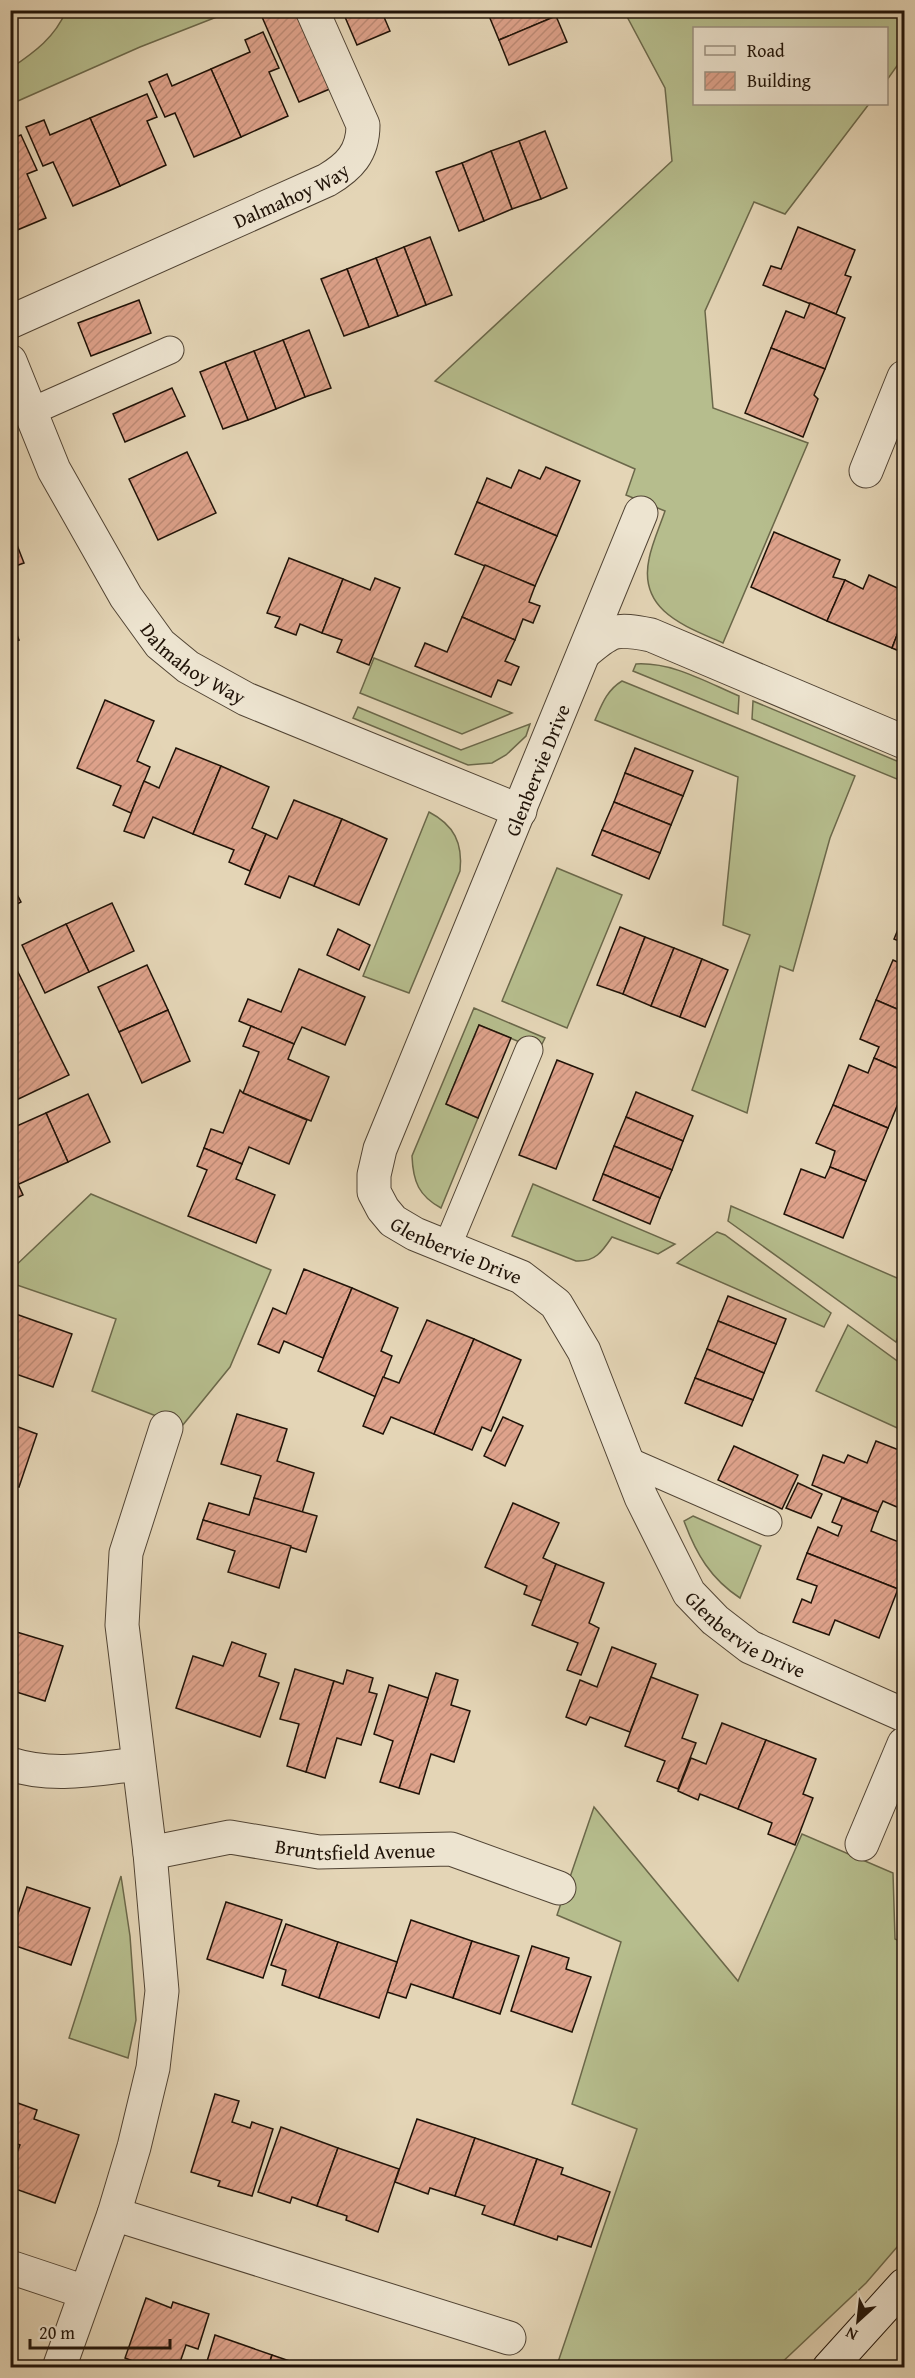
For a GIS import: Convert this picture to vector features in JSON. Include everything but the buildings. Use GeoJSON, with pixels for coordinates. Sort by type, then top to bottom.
{"type":"FeatureCollection","features":[{"type":"Feature","properties":{"kind":"street","name":"Dalmahoy Way"},"geometry":{"type":"LineString","coordinates":[[10,322],[327,180],[342,171],[354,157],[363,141],[363,125],[312,10]]}},
{"type":"Feature","properties":{"kind":"street","name":"Dalmahoy Way"},"geometry":{"type":"LineString","coordinates":[[10,360],[54,470],[126,597],[160,644],[181,661],[246,699],[520,811]]}},
{"type":"Feature","properties":{"kind":"street"},"geometry":{"type":"LineString","coordinates":[[866,471],[904,377]]}},
{"type":"Feature","properties":{"kind":"street","name":"Glenbervie Drive"},"geometry":{"type":"LineString","coordinates":[[641,513],[384,1141],[374,1175],[374,1192],[393,1221],[415,1234],[520,1277],[556,1304],[584,1351],[641,1497],[689,1593],[715,1620],[750,1647],[904,1715]]}},
{"type":"Feature","properties":{"kind":"street","name":"Glenbervie Drive"},"geometry":{"type":"LineString","coordinates":[[584,653],[605,635],[621,630],[651,635],[904,742]]}},
{"type":"Feature","properties":{"kind":"street"},"geometry":{"type":"LineString","coordinates":[[59,2367],[114,2214],[134,2147],[153,2068],[162,1991],[150,1853],[122,1625],[126,1553],[166,1428]]}},
{"type":"Feature","properties":{"kind":"street"},"geometry":{"type":"LineString","coordinates":[[862,1844],[904,1744]]}},
{"type":"Feature","properties":{"kind":"street"},"geometry":{"type":"LineString","coordinates":[[10,1764],[27,1770],[60,1773],[138,1764]]}},
{"type":"Feature","properties":{"kind":"street","name":"Bruntsfield Avenue"},"geometry":{"type":"LineString","coordinates":[[150,1853],[167,1852],[230,1838],[319,1852],[451,1849],[559,1888]]}},
{"type":"Feature","properties":{"kind":"street"},"geometry":{"type":"LineString","coordinates":[[114,2214],[509,2338]]}},
{"type":"Feature","properties":{"kind":"street"},"geometry":{"type":"LineString","coordinates":[[10,2267],[85,2292]]}},
{"type":"Feature","properties":{"kind":"street"},"geometry":{"type":"LineString","coordinates":[[833,2366],[904,2285]]}},
{"type":"Feature","properties":{"kind":"lane"},"geometry":{"type":"LineString","coordinates":[[30,412],[170,350]]}},
{"type":"Feature","properties":{"kind":"lane"},"geometry":{"type":"LineString","coordinates":[[447,1247],[529,1050]]}},
{"type":"Feature","properties":{"kind":"lane"},"geometry":{"type":"LineString","coordinates":[[626,1460],[768,1522]]}},
{"type":"Feature","properties":{"kind":"green space"},"geometry":{"type":"Polygon","coordinates":[[[66,10],[232,11],[140,47],[11,104],[11,68],[50,36],[66,10]]]}},
{"type":"Feature","properties":{"kind":"green space"},"geometry":{"type":"Polygon","coordinates":[[[624,11],[904,11],[904,56],[888,79],[888,27],[693,27],[693,105],[868,105],[785,214],[754,202],[705,311],[713,408],[808,443],[723,643],[680,623],[658,604],[651,592],[647,577],[649,559],[665,511],[626,495],[635,469],[435,381],[672,161],[665,88],[624,11]]]}},
{"type":"Feature","properties":{"kind":"green space"},"geometry":{"type":"Polygon","coordinates":[[[374,658],[512,713],[462,734],[360,693],[374,658]]]}},
{"type":"Feature","properties":{"kind":"green space"},"geometry":{"type":"Polygon","coordinates":[[[636,664],[650,664],[676,670],[739,696],[738,714],[633,671],[636,664]]]}},
{"type":"Feature","properties":{"kind":"green space"},"geometry":{"type":"Polygon","coordinates":[[[622,681],[855,776],[830,838],[793,971],[780,966],[747,1113],[692,1090],[750,935],[723,925],[738,777],[595,720],[609,693],[622,681]]]}},
{"type":"Feature","properties":{"kind":"green space"},"geometry":{"type":"Polygon","coordinates":[[[753,701],[904,764],[904,782],[752,719],[753,701]]]}},
{"type":"Feature","properties":{"kind":"green space"},"geometry":{"type":"Polygon","coordinates":[[[358,707],[461,750],[530,724],[526,736],[506,755],[492,763],[468,765],[353,718],[358,707]]]}},
{"type":"Feature","properties":{"kind":"green space"},"geometry":{"type":"Polygon","coordinates":[[[429,812],[445,823],[455,836],[460,852],[460,871],[409,993],[363,976],[429,812]]]}},
{"type":"Feature","properties":{"kind":"green space"},"geometry":{"type":"Polygon","coordinates":[[[557,868],[622,895],[567,1028],[502,1001],[557,868]]]}},
{"type":"Feature","properties":{"kind":"green space"},"geometry":{"type":"Polygon","coordinates":[[[474,1008],[545,1038],[539,1050],[479,1025],[446,1104],[478,1118],[441,1208],[422,1193],[416,1181],[412,1156],[474,1008]]]}},
{"type":"Feature","properties":{"kind":"green space"},"geometry":{"type":"Polygon","coordinates":[[[533,1184],[675,1244],[658,1254],[612,1237],[593,1258],[576,1261],[512,1236],[533,1184]]]}},
{"type":"Feature","properties":{"kind":"green space"},"geometry":{"type":"Polygon","coordinates":[[[91,1194],[271,1270],[230,1367],[182,1426],[92,1391],[116,1319],[11,1283],[11,1270],[91,1194]]]}},
{"type":"Feature","properties":{"kind":"green space"},"geometry":{"type":"Polygon","coordinates":[[[731,1206],[904,1281],[904,1322],[896,1342],[728,1221],[731,1206]]]}},
{"type":"Feature","properties":{"kind":"green space"},"geometry":{"type":"Polygon","coordinates":[[[717,1232],[725,1235],[831,1313],[824,1327],[677,1263],[717,1232]]]}},
{"type":"Feature","properties":{"kind":"green space"},"geometry":{"type":"Polygon","coordinates":[[[848,1325],[904,1366],[904,1431],[816,1391],[848,1325]]]}},
{"type":"Feature","properties":{"kind":"green space"},"geometry":{"type":"Polygon","coordinates":[[[693,1516],[761,1546],[740,1598],[721,1583],[699,1555],[684,1521],[693,1516]]]}},
{"type":"Feature","properties":{"kind":"green space"},"geometry":{"type":"Polygon","coordinates":[[[594,1807],[738,1981],[802,1834],[893,1873],[895,1939],[904,1943],[904,2239],[866,2283],[777,2367],[556,2368],[637,2129],[572,2104],[621,1942],[557,1915],[594,1807]]]}},
{"type":"Feature","properties":{"kind":"green space"},"geometry":{"type":"Polygon","coordinates":[[[121,1876],[130,1936],[136,2020],[128,2058],[69,2038],[121,1876]]]}}]}
